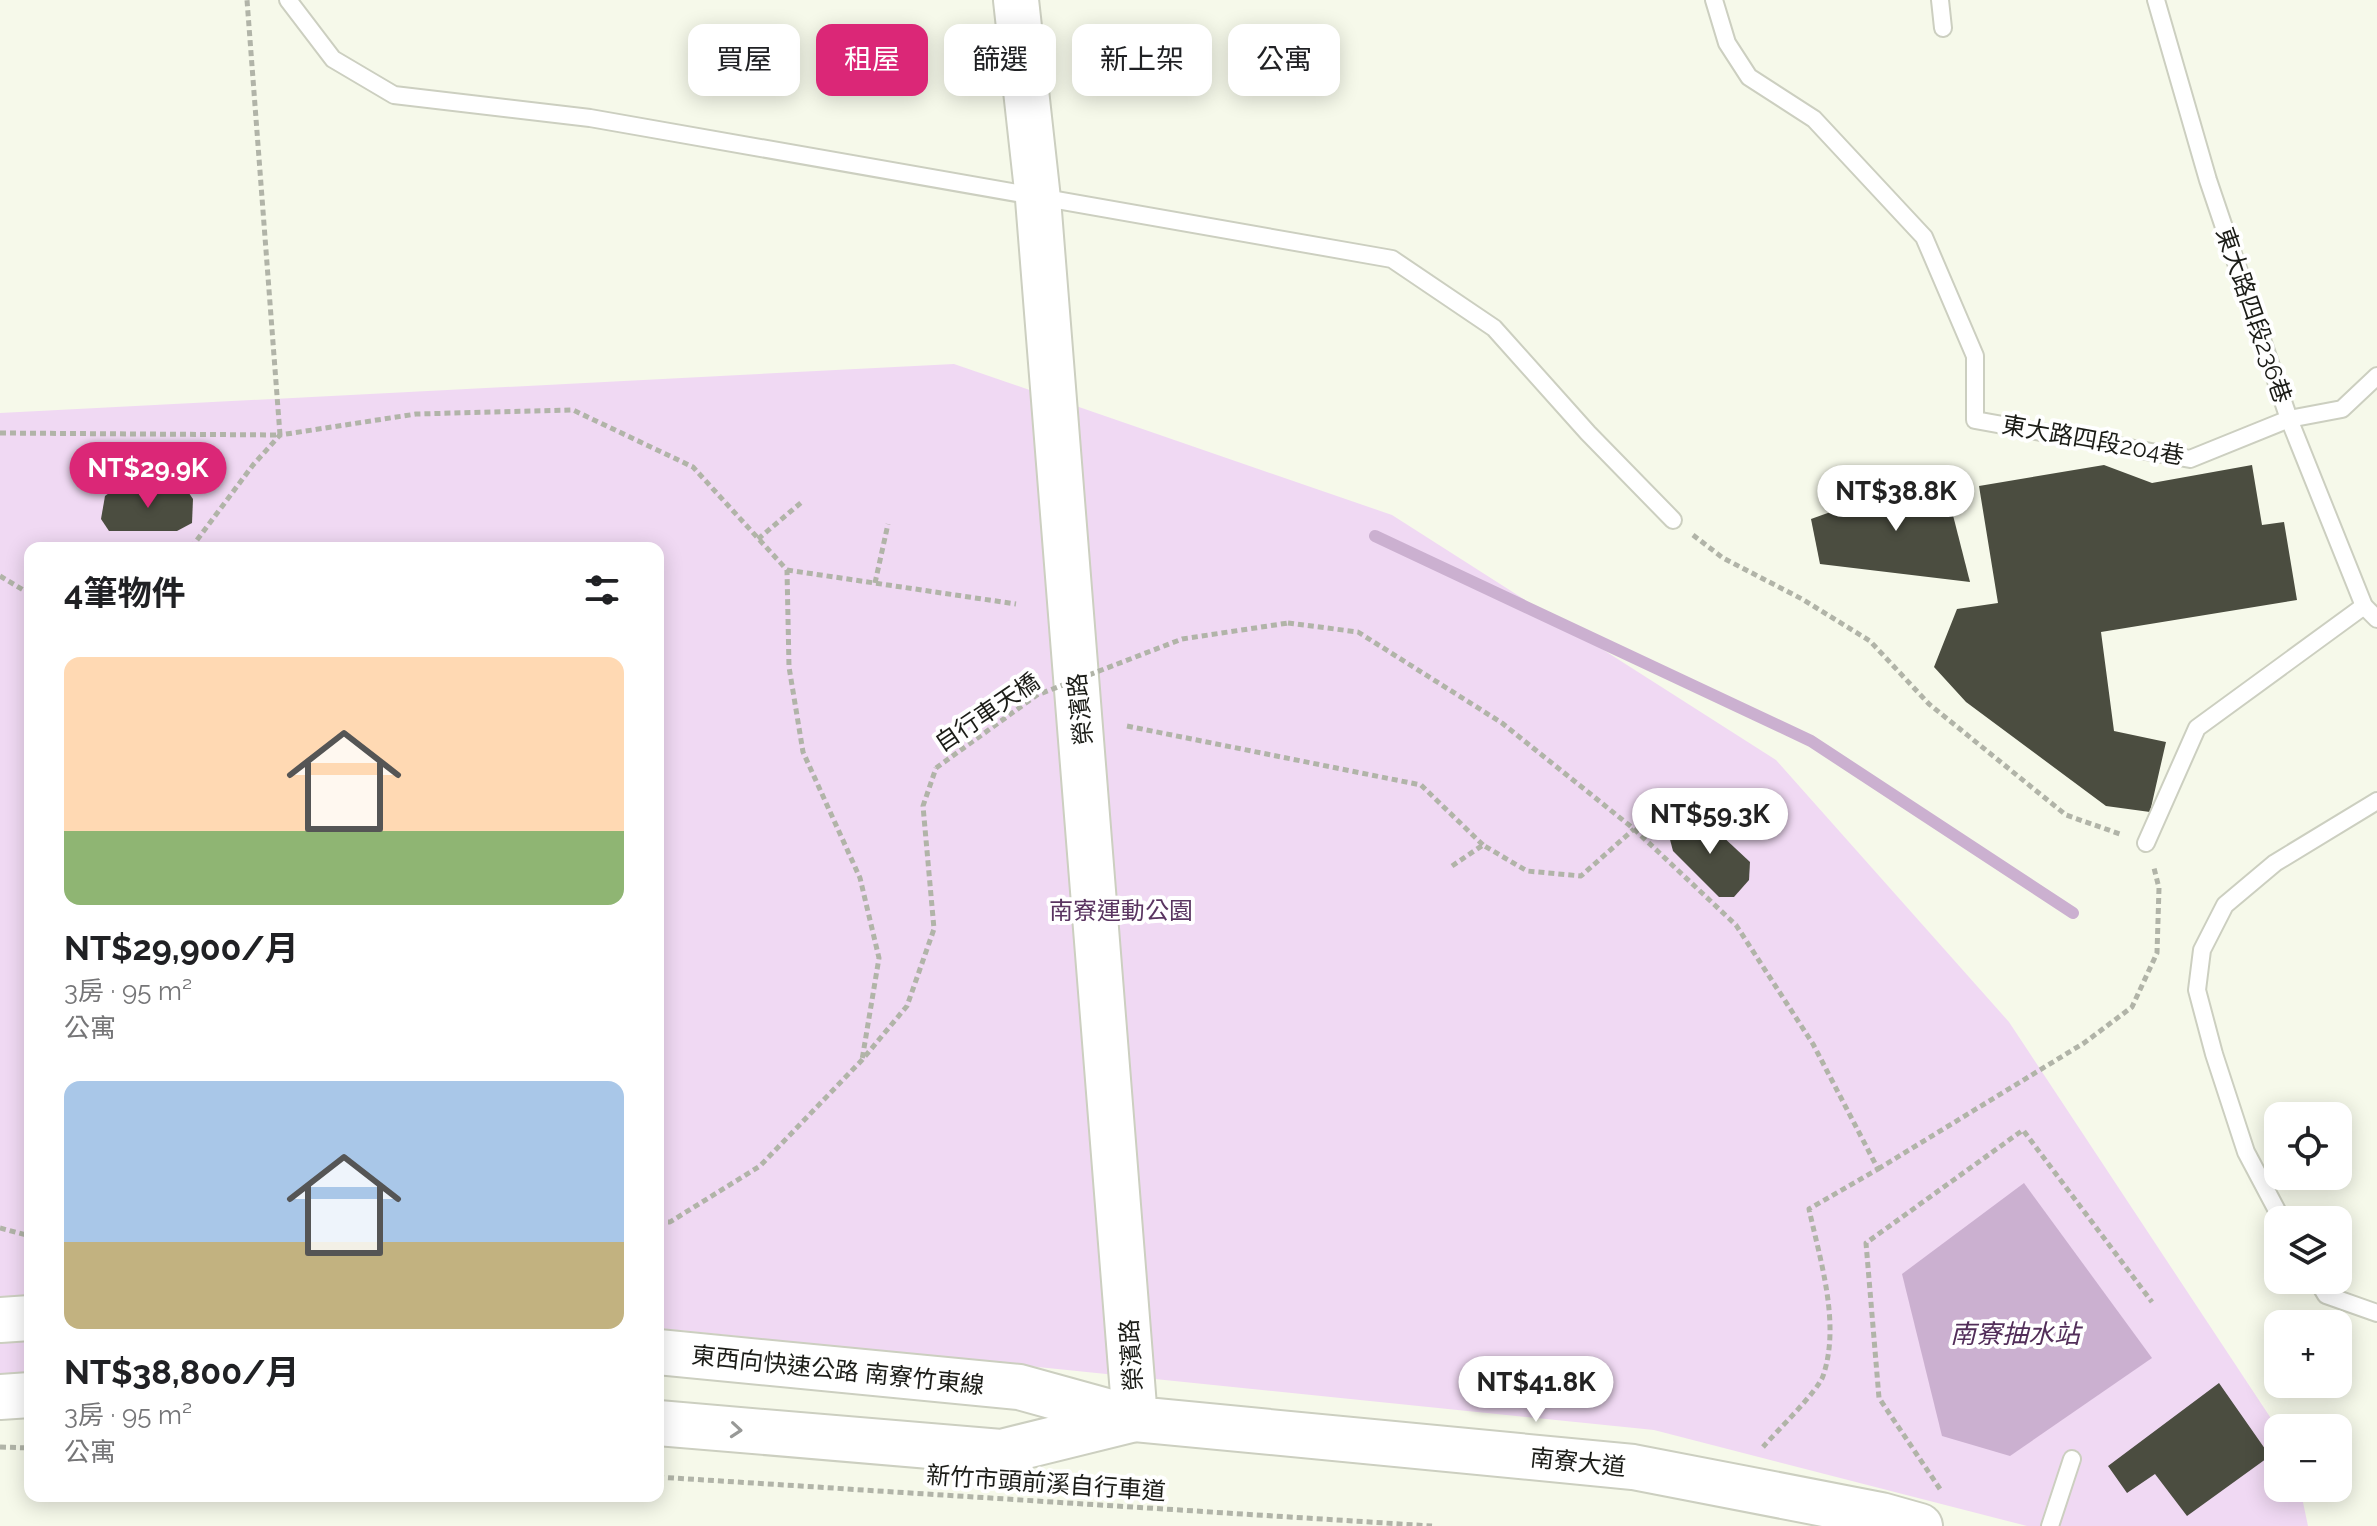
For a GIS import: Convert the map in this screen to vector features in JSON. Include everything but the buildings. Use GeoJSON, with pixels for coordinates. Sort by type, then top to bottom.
{"type":"FeatureCollection","features":[{"type":"Feature","properties":{"kind":"main road","name":"榮濱路"},"geometry":{"type":"LineString","coordinates":[[1016,0],[1038,199],[1085,759],[1135,1419]]}},
{"type":"Feature","properties":{"kind":"main road"},"geometry":{"type":"LineString","coordinates":[[0,1320],[24,1318]]}},
{"type":"Feature","properties":{"kind":"main road","name":"東西向快速公路 南寮竹東線"},"geometry":{"type":"LineString","coordinates":[[664,1353],[1019,1387],[1135,1419]]}},
{"type":"Feature","properties":{"kind":"main road"},"geometry":{"type":"LineString","coordinates":[[0,1397],[24,1395]]}},
{"type":"Feature","properties":{"kind":"main road"},"geometry":{"type":"LineString","coordinates":[[664,1424],[1001,1452],[1135,1419]]}},
{"type":"Feature","properties":{"kind":"main road","name":"南寮大道"},"geometry":{"type":"LineString","coordinates":[[1135,1419],[1633,1467],[1881,1515],[1932,1511]]}},
{"type":"Feature","properties":{"kind":"lane"},"geometry":{"type":"LineString","coordinates":[[288,0],[333,59],[394,95],[590,118],[1392,259],[1494,328],[1588,433],[1673,520]]}},
{"type":"Feature","properties":{"kind":"lane","name":"東大路四段204巷"},"geometry":{"type":"LineString","coordinates":[[1714,0],[1727,43],[1749,77],[1814,119],[1924,237],[1975,356],[1975,420],[2190,459],[2289,419]]}},
{"type":"Feature","properties":{"kind":"lane"},"geometry":{"type":"LineString","coordinates":[[1940,0],[1943,28]]}},
{"type":"Feature","properties":{"kind":"lane","name":"東大路四段236巷"},"geometry":{"type":"LineString","coordinates":[[2156,0],[2208,180],[2289,419],[2364,606],[2377,619]]}},
{"type":"Feature","properties":{"kind":"lane"},"geometry":{"type":"LineString","coordinates":[[2289,419],[2342,409],[2377,376]]}},
{"type":"Feature","properties":{"kind":"lane"},"geometry":{"type":"LineString","coordinates":[[2146,843],[2197,728],[2364,606]]}},
{"type":"Feature","properties":{"kind":"lane"},"geometry":{"type":"LineString","coordinates":[[2275,1206],[2246,1152],[2214,1054],[2197,990],[2202,950],[2225,905],[2275,863],[2377,801]]}},
{"type":"Feature","properties":{"kind":"lane"},"geometry":{"type":"LineString","coordinates":[[2334,1294],[2377,1313]]}},
{"type":"Feature","properties":{"kind":"lane"},"geometry":{"type":"LineString","coordinates":[[2050,1526],[2072,1459]]}},
{"type":"Feature","properties":{"kind":"path"},"geometry":{"type":"LineString","coordinates":[[195,542],[253,465],[280,435],[247,0]]}},
{"type":"Feature","properties":{"kind":"path"},"geometry":{"type":"LineString","coordinates":[[0,433],[280,435],[416,414],[573,410],[693,467],[787,570],[1016,604]]}},
{"type":"Feature","properties":{"kind":"path"},"geometry":{"type":"LineString","coordinates":[[758,539],[803,501]]}},
{"type":"Feature","properties":{"kind":"path"},"geometry":{"type":"LineString","coordinates":[[1673,520],[1723,558],[1802,599],[1870,641],[1929,704],[2066,815],[2146,843],[2159,888],[2157,953],[2132,1007],[2084,1043],[1809,1209],[1821,1265],[1830,1333],[1823,1378],[1763,1447]]}},
{"type":"Feature","properties":{"kind":"path"},"geometry":{"type":"LineString","coordinates":[[875,583],[888,524]]}},
{"type":"Feature","properties":{"kind":"path"},"geometry":{"type":"LineString","coordinates":[[664,1222],[670,1222],[760,1166],[862,1060],[879,958],[860,878],[803,752],[789,667],[787,570]]}},
{"type":"Feature","properties":{"kind":"path"},"geometry":{"type":"LineString","coordinates":[[0,576],[24,590]]}},
{"type":"Feature","properties":{"kind":"path","name":"自行車天橋"},"geometry":{"type":"LineString","coordinates":[[862,1060],[907,1006],[934,929],[923,806],[936,768],[1037,695],[1182,639],[1288,623],[1358,632],[1502,723],[1634,829],[1736,925],[1813,1044],[1878,1169]]}},
{"type":"Feature","properties":{"kind":"path"},"geometry":{"type":"LineString","coordinates":[[1127,726],[1421,785],[1483,845],[1527,871],[1581,876],[1634,829]]}},
{"type":"Feature","properties":{"kind":"path"},"geometry":{"type":"LineString","coordinates":[[1452,866],[1483,845]]}},
{"type":"Feature","properties":{"kind":"path"},"geometry":{"type":"LineString","coordinates":[[1932,1511],[1879,1398],[1866,1243],[2023,1130],[2152,1302]]}},
{"type":"Feature","properties":{"kind":"path"},"geometry":{"type":"LineString","coordinates":[[0,1228],[24,1234]]}},
{"type":"Feature","properties":{"kind":"path"},"geometry":{"type":"LineString","coordinates":[[0,1447],[24,1448]]}},
{"type":"Feature","properties":{"kind":"path","name":"新竹市頭前溪自行車道"},"geometry":{"type":"LineString","coordinates":[[664,1477],[1432,1526]]}},
{"type":"Feature","properties":{"kind":"green space","name":"南寮運動公園"},"geometry":{"type":"Polygon","coordinates":[[[954,364],[1392,515],[1776,760],[2009,1022],[2268,1414],[2264,1414],[2264,1502],[2303,1502],[2308,1526],[2027,1526],[1654,1430],[664,1329],[664,542],[24,542],[24,1419],[0,1419],[0,413],[954,364]]]}},
{"type":"Feature","properties":{"kind":"water","name":"南寮抽水站"},"geometry":{"type":"Polygon","coordinates":[[[2024,1183],[2152,1358],[2010,1456],[1942,1436],[1902,1274],[2024,1183]]]}},
{"type":"Feature","properties":{"kind":"waterway"},"geometry":{"type":"LineString","coordinates":[[1375,536],[1811,741],[2073,913]]}}]}
